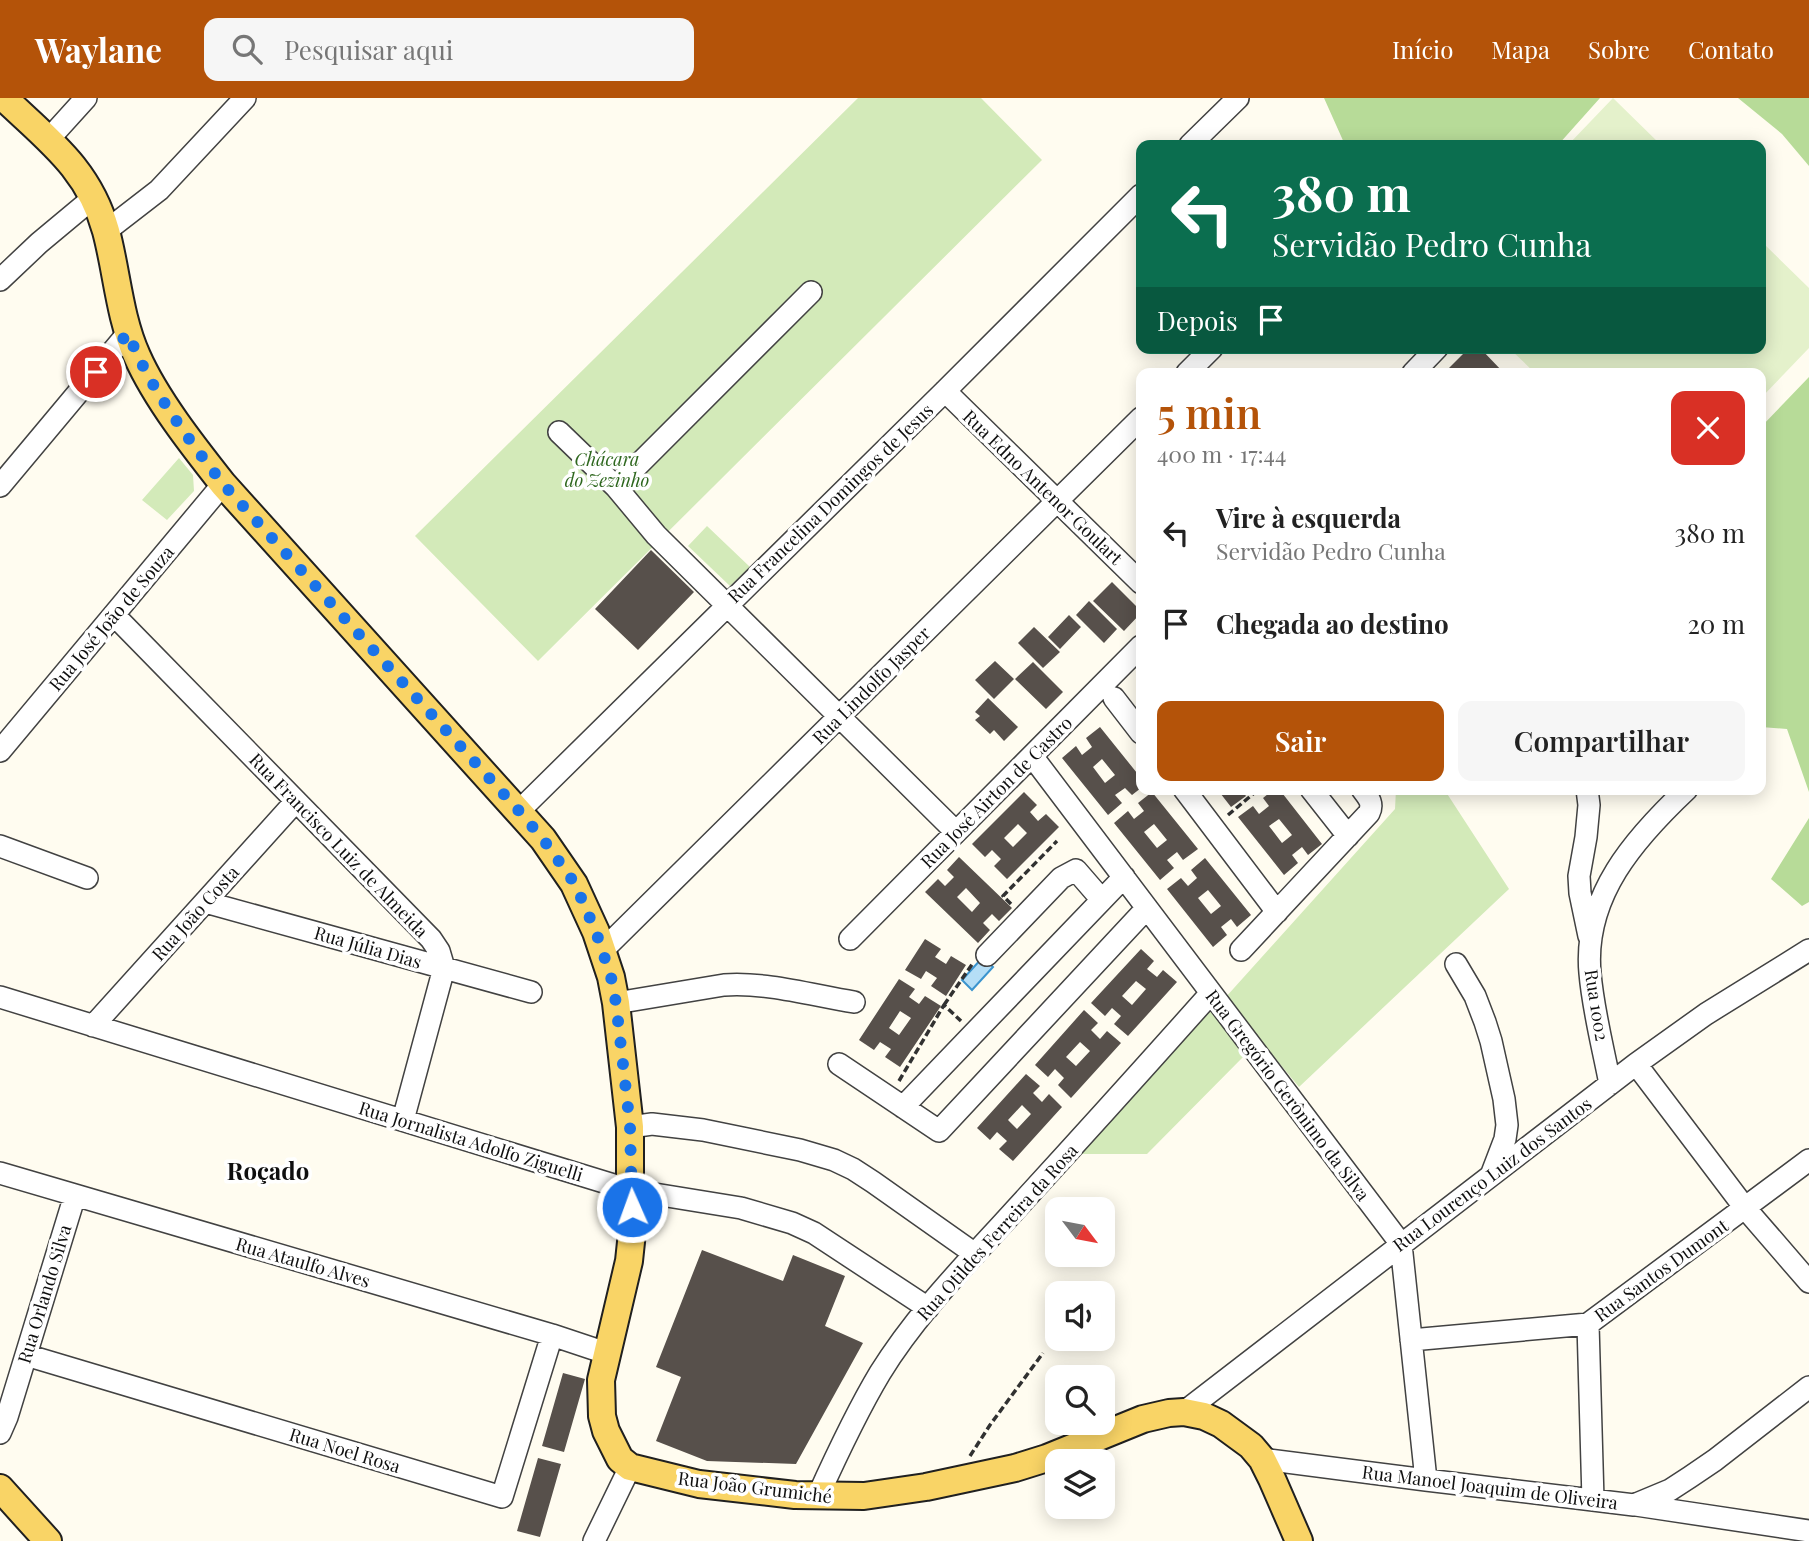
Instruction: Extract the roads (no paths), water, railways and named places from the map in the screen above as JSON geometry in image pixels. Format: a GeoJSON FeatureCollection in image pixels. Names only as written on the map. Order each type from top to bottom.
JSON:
{"type":"FeatureCollection","features":[{"type":"Feature","properties":{"kind":"main road"},"geometry":{"type":"LineString","coordinates":[[4,98],[48,139],[82,176],[106,231],[128,333],[137,356],[153,386],[193,446],[223,484],[519,811],[575,884],[596,932],[611,977],[630,1126],[633,1223],[629,1261],[601,1380],[602,1416],[606,1431],[620,1459],[630,1467]]}},
{"type":"Feature","properties":{"kind":"main road","name":"Rua João Grumiché"},"geometry":{"type":"LineString","coordinates":[[630,1467],[699,1484],[818,1496],[876,1494],[955,1481],[1032,1463],[1156,1415],[1185,1412],[1204,1416],[1221,1424],[1251,1446],[1262,1459],[1299,1541]]}},
{"type":"Feature","properties":{"kind":"main road"},"geometry":{"type":"LineString","coordinates":[[0,1488],[48,1541]]}},
{"type":"Feature","properties":{"kind":"street"},"geometry":{"type":"LineString","coordinates":[[48,139],[86,98]]}},
{"type":"Feature","properties":{"kind":"street"},"geometry":{"type":"LineString","coordinates":[[106,231],[159,190],[245,98]]}},
{"type":"Feature","properties":{"kind":"street"},"geometry":{"type":"LineString","coordinates":[[1195,140],[1238,98]]}},
{"type":"Feature","properties":{"kind":"street"},"geometry":{"type":"LineString","coordinates":[[0,280],[38,243],[93,198]]}},
{"type":"Feature","properties":{"kind":"street","name":"Rua Francelina Domingos de Jesus"},"geometry":{"type":"LineString","coordinates":[[519,811],[1136,200]]}},
{"type":"Feature","properties":{"kind":"street"},"geometry":{"type":"LineString","coordinates":[[616,487],[811,292]]}},
{"type":"Feature","properties":{"kind":"street"},"geometry":{"type":"LineString","coordinates":[[0,486],[128,333]]}},
{"type":"Feature","properties":{"kind":"street"},"geometry":{"type":"LineString","coordinates":[[1192,368],[1206,354]]}},
{"type":"Feature","properties":{"kind":"street"},"geometry":{"type":"LineString","coordinates":[[1418,368],[1431,354]]}},
{"type":"Feature","properties":{"kind":"street","name":"Rua Edno Antenor Goulart"},"geometry":{"type":"LineString","coordinates":[[945,391],[1136,578]]}},
{"type":"Feature","properties":{"kind":"street","name":"Rua Lindolfo Jasper"},"geometry":{"type":"LineString","coordinates":[[602,951],[1136,423]]}},
{"type":"Feature","properties":{"kind":"street"},"geometry":{"type":"LineString","coordinates":[[559,432],[616,487],[656,535],[957,832]]}},
{"type":"Feature","properties":{"kind":"street","name":"Rua José João de Souza"},"geometry":{"type":"LineString","coordinates":[[0,751],[223,484]]}},
{"type":"Feature","properties":{"kind":"street","name":"Rua Francisco Luiz de Almeida"},"geometry":{"type":"LineString","coordinates":[[114,615],[431,939],[439,951],[444,968]]}},
{"type":"Feature","properties":{"kind":"street","name":"Rua José Airton de Castro"},"geometry":{"type":"LineString","coordinates":[[850,939],[1136,651]]}},
{"type":"Feature","properties":{"kind":"street"},"geometry":{"type":"LineString","coordinates":[[1114,698],[1136,727]]}},
{"type":"Feature","properties":{"kind":"street","name":"Rua Gregório Gerônimo da Silva"},"geometry":{"type":"LineString","coordinates":[[1032,756],[1401,1244]]}},
{"type":"Feature","properties":{"kind":"street"},"geometry":{"type":"LineString","coordinates":[[1188,795],[1277,912]]}},
{"type":"Feature","properties":{"kind":"street"},"geometry":{"type":"LineString","coordinates":[[1316,795],[1348,836]]}},
{"type":"Feature","properties":{"kind":"street"},"geometry":{"type":"LineString","coordinates":[[1588,795],[1586,837],[1579,876],[1591,942]]}},
{"type":"Feature","properties":{"kind":"street","name":"Rua 1002"},"geometry":{"type":"LineString","coordinates":[[1610,1084],[1591,978],[1591,942],[1599,905],[1622,860],[1681,795]]}},
{"type":"Feature","properties":{"kind":"street"},"geometry":{"type":"LineString","coordinates":[[1241,950],[1369,813],[1367,798]]}},
{"type":"Feature","properties":{"kind":"street","name":"Rua João Costa"},"geometry":{"type":"LineString","coordinates":[[93,1026],[296,801]]}},
{"type":"Feature","properties":{"kind":"street"},"geometry":{"type":"LineString","coordinates":[[0,846],[87,878]]}},
{"type":"Feature","properties":{"kind":"street"},"geometry":{"type":"LineString","coordinates":[[987,955],[1061,878],[1076,870],[1102,900]]}},
{"type":"Feature","properties":{"kind":"street"},"geometry":{"type":"LineString","coordinates":[[903,1107],[1124,877]]}},
{"type":"Feature","properties":{"kind":"street","name":"Rua Júlia Dias"},"geometry":{"type":"LineString","coordinates":[[205,902],[531,992]]}},
{"type":"Feature","properties":{"kind":"street"},"geometry":{"type":"LineString","coordinates":[[839,1064],[939,1131],[1147,908]]}},
{"type":"Feature","properties":{"kind":"street","name":"Rua Lourenço Luiz dos Santos"},"geometry":{"type":"LineString","coordinates":[[1185,1412],[1636,1064],[1706,1014],[1809,950]]}},
{"type":"Feature","properties":{"kind":"street"},"geometry":{"type":"LineString","coordinates":[[1456,964],[1475,996],[1485,1022],[1504,1099],[1507,1125],[1505,1139],[1492,1175]]}},
{"type":"Feature","properties":{"kind":"street"},"geometry":{"type":"LineString","coordinates":[[402,1120],[444,968]]}},
{"type":"Feature","properties":{"kind":"street"},"geometry":{"type":"LineString","coordinates":[[616,1003],[738,984],[854,1002]]}},
{"type":"Feature","properties":{"kind":"street","name":"Rua Otildes Ferreira da Rosa"},"geometry":{"type":"LineString","coordinates":[[818,1496],[850,1427],[880,1373],[928,1308],[1212,993]]}},
{"type":"Feature","properties":{"kind":"street","name":"Rua Jornalista Adolfo Ziguelli"},"geometry":{"type":"LineString","coordinates":[[0,997],[631,1191],[741,1208],[792,1223],[814,1233],[928,1308]]}},
{"type":"Feature","properties":{"kind":"street"},"geometry":{"type":"LineString","coordinates":[[1636,1064],[1745,1208],[1809,1282]]}},
{"type":"Feature","properties":{"kind":"street"},"geometry":{"type":"LineString","coordinates":[[630,1126],[652,1124],[703,1130],[800,1150],[834,1160],[873,1182],[975,1254]]}},
{"type":"Feature","properties":{"kind":"street","name":"Rua Santos Dumont"},"geometry":{"type":"LineString","coordinates":[[1411,1340],[1588,1324],[1809,1160]]}},
{"type":"Feature","properties":{"kind":"street","name":"Rua Ataulfo Alves"},"geometry":{"type":"LineString","coordinates":[[0,1173],[606,1353]]}},
{"type":"Feature","properties":{"kind":"street","name":"Rua Orlando Silva"},"geometry":{"type":"LineString","coordinates":[[2,1422],[26,1355],[75,1195]]}},
{"type":"Feature","properties":{"kind":"street"},"geometry":{"type":"LineString","coordinates":[[1401,1244],[1426,1480]]}},
{"type":"Feature","properties":{"kind":"street"},"geometry":{"type":"LineString","coordinates":[[1588,1324],[1593,1500]]}},
{"type":"Feature","properties":{"kind":"street","name":"Rua Noel Rosa"},"geometry":{"type":"LineString","coordinates":[[26,1355],[502,1497],[552,1335]]}},
{"type":"Feature","properties":{"kind":"street","name":"Rua Manoel Joaquim de Oliveira"},"geometry":{"type":"LineString","coordinates":[[1262,1459],[1634,1505],[1670,1490],[1690,1477],[1809,1387]]}},
{"type":"Feature","properties":{"kind":"street"},"geometry":{"type":"LineString","coordinates":[[594,1541],[630,1467]]}},
{"type":"Feature","properties":{"kind":"street"},"geometry":{"type":"LineString","coordinates":[[1634,1505],[1809,1531]]}},
{"type":"Feature","properties":{"kind":"water"},"geometry":{"type":"Polygon","coordinates":[[[983,957],[993,967],[972,990],[962,980],[983,957]]]}},
{"type":"Feature","properties":{"kind":"district","name":"Roçado"},"geometry":{"type":"Point","coordinates":[268,1170]}},
{"type":"Feature","properties":{"kind":"park label","name":"Chácara do Zezinho"},"geometry":{"type":"Point","coordinates":[607,469]}}]}
